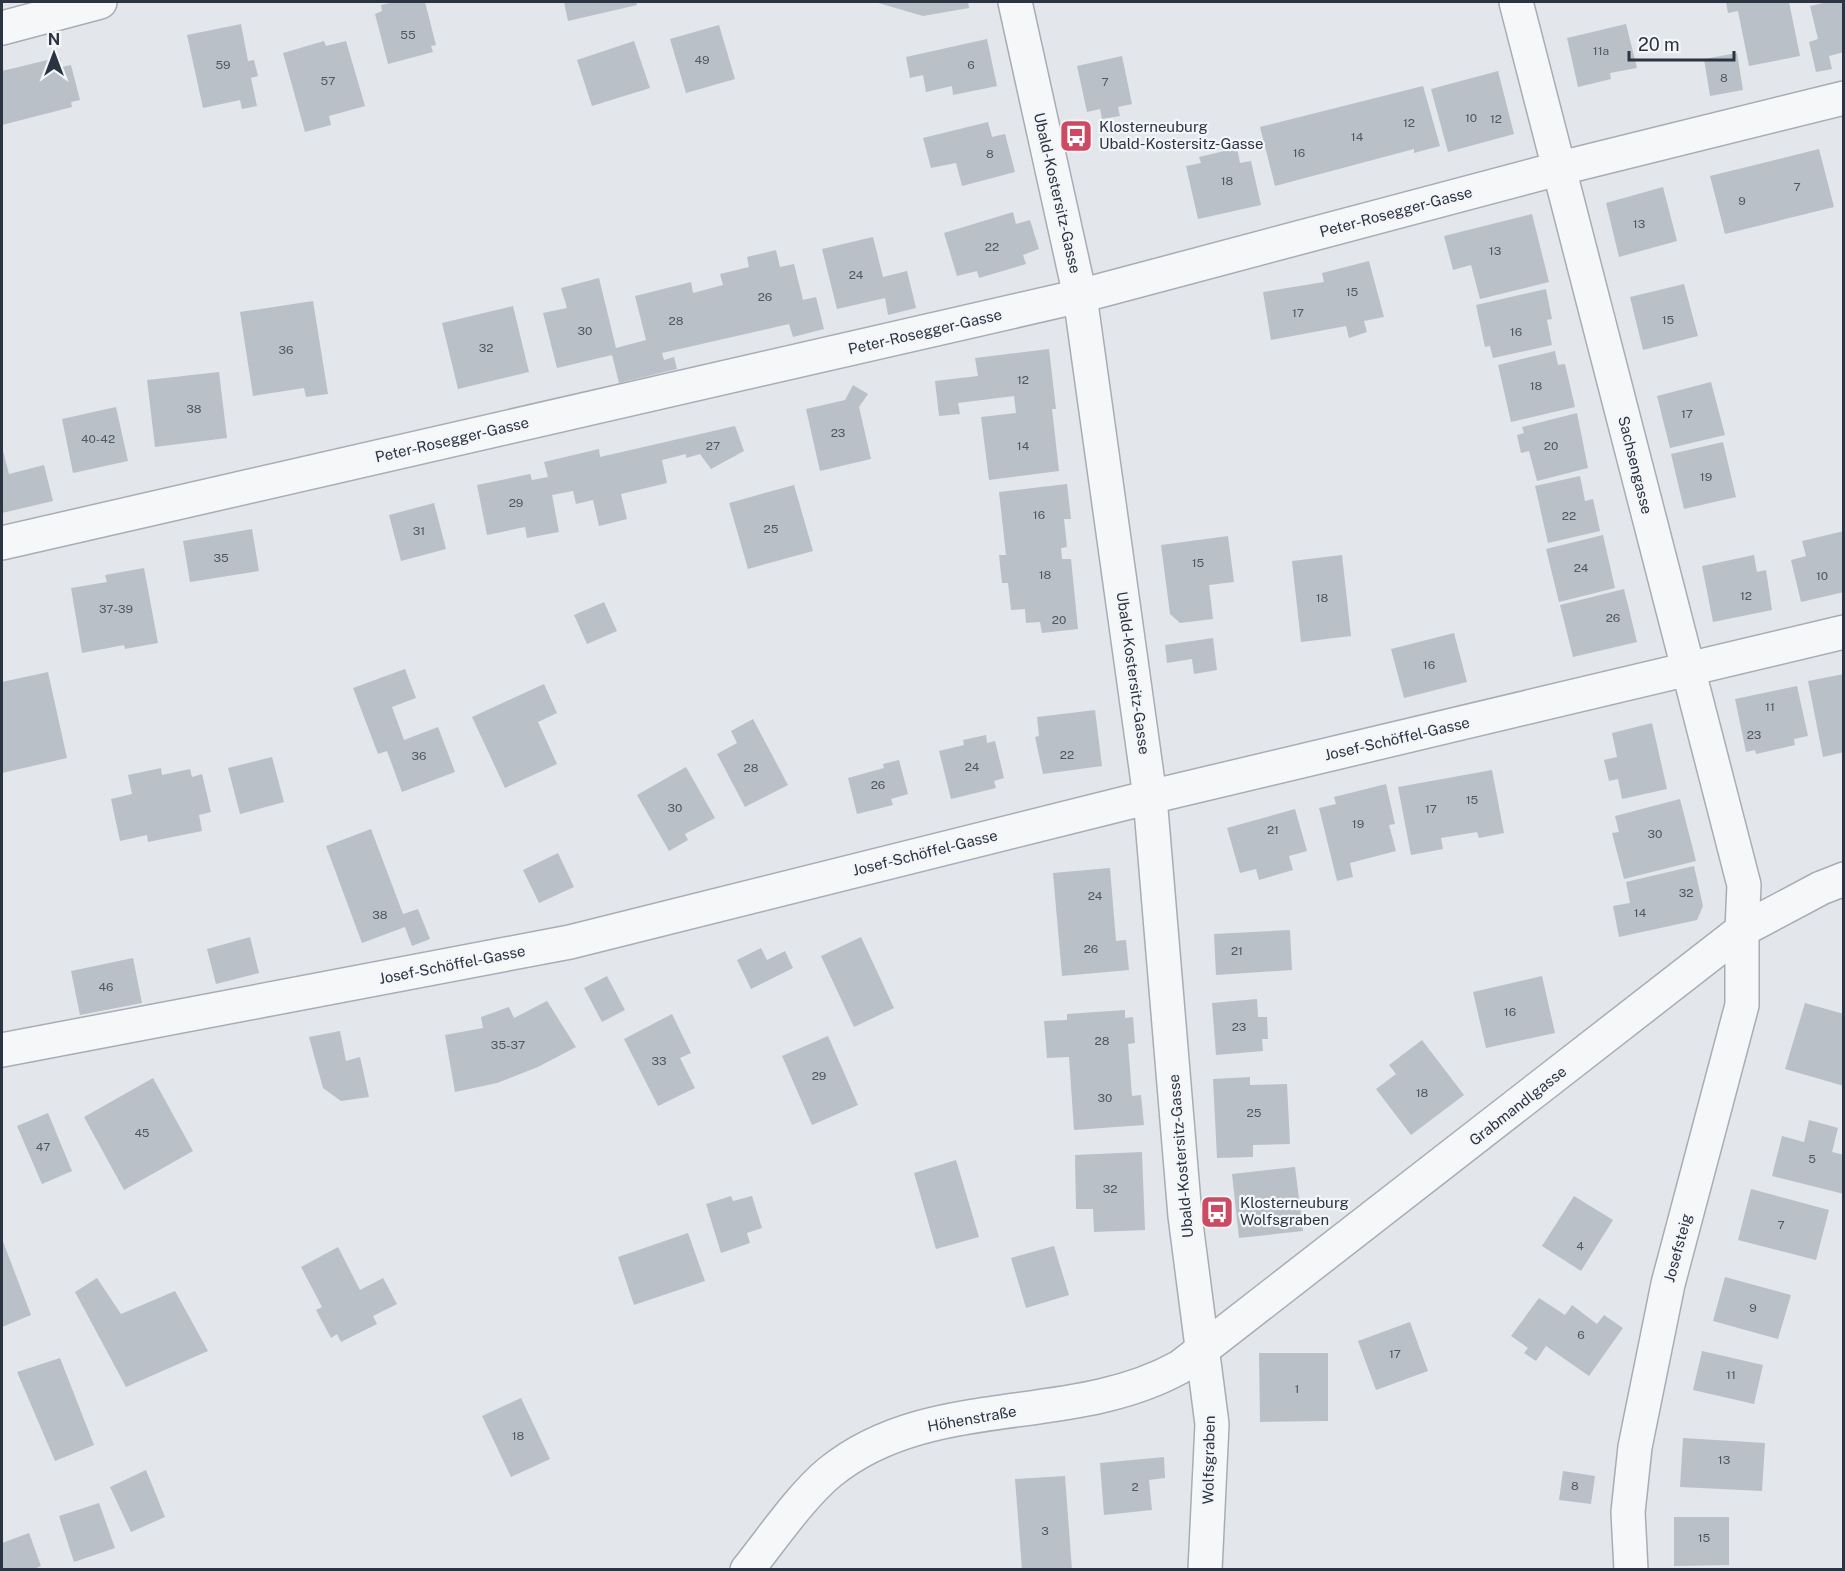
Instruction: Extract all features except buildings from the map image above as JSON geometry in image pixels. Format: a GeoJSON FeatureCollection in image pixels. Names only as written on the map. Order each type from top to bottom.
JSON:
{"type":"FeatureCollection","features":[{"type":"Feature","properties":{"kind":"street"},"geometry":{"type":"LineString","coordinates":[[2,28],[100,2]]}},
{"type":"Feature","properties":{"kind":"street","name":"Ubald-Kostersitz-Gasse"},"geometry":{"type":"LineString","coordinates":[[1016,2],[1080,296],[1150,796],[1185,1216],[1203,1351]]}},
{"type":"Feature","properties":{"kind":"street","name":"Sachsengasse"},"geometry":{"type":"LineString","coordinates":[[1516,2],[1561,168],[1687,671],[1744,885],[1742,930]]}},
{"type":"Feature","properties":{"kind":"street","name":"Peter-Rosegger-Gasse"},"geometry":{"type":"LineString","coordinates":[[2,543],[1080,296],[1561,168],[1844,98]]}},
{"type":"Feature","properties":{"kind":"street","name":"Josef-Schöffel-Gasse"},"geometry":{"type":"LineString","coordinates":[[2,1050],[570,942],[1150,796],[1687,671],[1844,632]]}},
{"type":"Feature","properties":{"kind":"street","name":"Grabmandlgasse"},"geometry":{"type":"LineString","coordinates":[[1203,1351],[1742,930],[1821,888],[1844,879]]}},
{"type":"Feature","properties":{"kind":"street","name":"Josefsteig"},"geometry":{"type":"LineString","coordinates":[[1631,1569],[1628,1512],[1635,1447],[1668,1284],[1742,1005],[1742,930]]}},
{"type":"Feature","properties":{"kind":"street","name":"Höhenstraße"},"geometry":{"type":"LineString","coordinates":[[747,1569],[830,1473],[862,1452],[935,1422],[1088,1401],[1120,1393],[1152,1383],[1203,1351]]}},
{"type":"Feature","properties":{"kind":"street","name":"Wolfsgraben"},"geometry":{"type":"LineString","coordinates":[[1203,1351],[1212,1424],[1205,1569]]}},
{"type":"Feature","properties":{"kind":"place","name":"Klosterneuburg Ubald-Kostersitz-Gasse"},"geometry":{"type":"Point","coordinates":[1076,136]}},
{"type":"Feature","properties":{"kind":"place","name":"Klosterneuburg Wolfsgraben"},"geometry":{"type":"Point","coordinates":[1217,1212]}}]}
